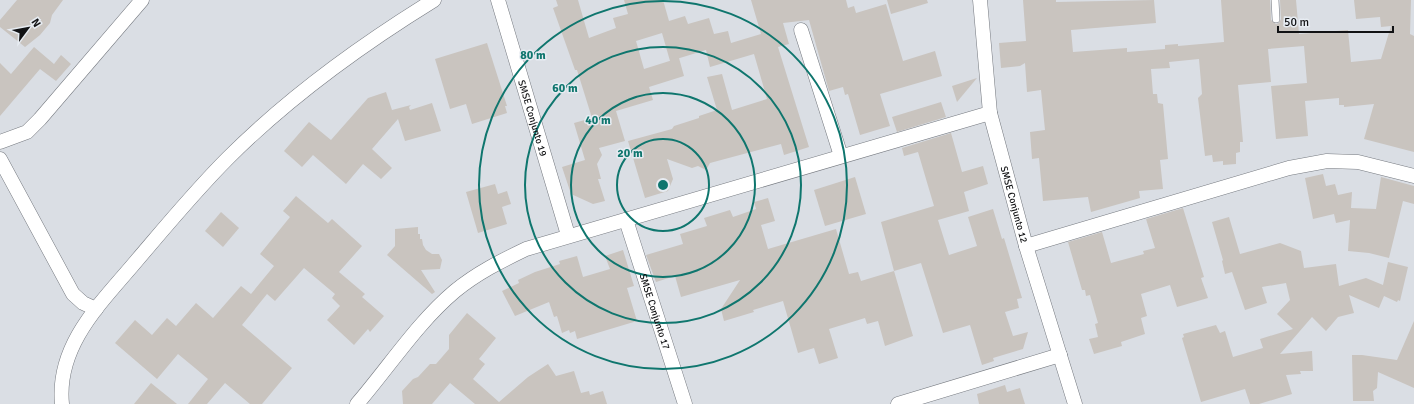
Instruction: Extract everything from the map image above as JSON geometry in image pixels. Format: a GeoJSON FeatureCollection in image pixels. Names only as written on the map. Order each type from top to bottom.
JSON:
{"type":"FeatureCollection","features":[{"type":"Feature","properties":{"kind":"street"},"geometry":{"type":"LineString","coordinates":[[0,142],[27,132],[40,119],[142,0]]}},
{"type":"Feature","properties":{"kind":"street"},"geometry":{"type":"LineString","coordinates":[[62,404],[62,380],[68,357],[77,334],[96,309],[189,199],[228,158],[268,120],[342,62],[434,0]]}},
{"type":"Feature","properties":{"kind":"street","name":"SMSE Conjunto 19"},"geometry":{"type":"LineString","coordinates":[[498,0],[568,235]]}},
{"type":"Feature","properties":{"kind":"street","name":"SMSE Conjunto 12"},"geometry":{"type":"LineString","coordinates":[[980,0],[990,113],[1026,246],[1075,404]]}},
{"type":"Feature","properties":{"kind":"street"},"geometry":{"type":"LineString","coordinates":[[801,30],[841,156]]}},
{"type":"Feature","properties":{"kind":"street"},"geometry":{"type":"LineString","coordinates":[[357,404],[411,338],[455,291],[488,267],[526,249],[568,235],[626,220],[990,113]]}},
{"type":"Feature","properties":{"kind":"street"},"geometry":{"type":"LineString","coordinates":[[0,159],[74,294],[83,303],[96,309]]}},
{"type":"Feature","properties":{"kind":"street"},"geometry":{"type":"LineString","coordinates":[[1026,246],[1289,168],[1327,161],[1358,162],[1414,176]]}},
{"type":"Feature","properties":{"kind":"street","name":"SMSE Conjunto 17"},"geometry":{"type":"LineString","coordinates":[[626,220],[685,404]]}},
{"type":"Feature","properties":{"kind":"street"},"geometry":{"type":"LineString","coordinates":[[898,404],[1060,355]]}},
{"type":"Feature","properties":{"kind":"lane"},"geometry":{"type":"LineString","coordinates":[[1275,0],[1276,19]]}},
{"type":"Feature","properties":{"kind":"building"},"geometry":{"type":"Polygon","coordinates":[[[17,0],[63,0],[52,15],[50,23],[40,35],[25,47],[0,27],[0,20],[17,0]]]}},
{"type":"Feature","properties":{"kind":"building"},"geometry":{"type":"Polygon","coordinates":[[[556,0],[578,0],[589,38],[616,28],[613,18],[628,14],[624,0],[663,0],[669,21],[685,16],[688,24],[709,18],[714,34],[728,31],[731,43],[761,34],[751,0],[846,0],[848,8],[854,6],[856,13],[886,4],[903,61],[935,51],[942,76],[880,94],[890,126],[860,135],[848,94],[845,95],[843,87],[829,91],[809,20],[783,23],[789,44],[778,47],[809,147],[784,155],[781,144],[710,163],[706,170],[698,166],[692,168],[667,159],[673,179],[668,191],[645,198],[628,141],[672,129],[674,126],[699,118],[699,116],[717,110],[707,77],[722,74],[732,110],[767,99],[754,54],[710,67],[706,50],[679,58],[684,76],[649,87],[653,100],[616,111],[625,141],[599,148],[602,155],[597,164],[601,179],[598,179],[605,201],[593,204],[571,194],[562,167],[585,160],[574,123],[592,118],[577,70],[575,70],[553,8],[558,6],[556,0]],[[662,33],[636,41],[644,69],[670,61],[662,33]]]}},
{"type":"Feature","properties":{"kind":"building"},"geometry":{"type":"Polygon","coordinates":[[[887,0],[927,0],[928,3],[891,14],[887,0]]]}},
{"type":"Feature","properties":{"kind":"building"},"geometry":{"type":"Polygon","coordinates":[[[1023,0],[1056,0],[1056,2],[1154,0],[1156,23],[1071,30],[1073,52],[1127,48],[1127,52],[1165,49],[1165,45],[1178,44],[1178,46],[1224,42],[1221,0],[1270,0],[1271,20],[1276,24],[1279,23],[1281,19],[1280,0],[1296,0],[1299,34],[1348,30],[1351,62],[1381,59],[1391,26],[1381,27],[1380,17],[1356,19],[1354,0],[1411,0],[1410,34],[1414,36],[1414,152],[1364,139],[1374,104],[1344,107],[1344,105],[1339,105],[1339,98],[1305,101],[1308,136],[1276,139],[1271,86],[1307,83],[1304,46],[1268,49],[1271,82],[1238,85],[1243,142],[1240,142],[1240,152],[1236,153],[1236,164],[1223,165],[1223,161],[1213,162],[1212,155],[1205,156],[1198,98],[1202,94],[1199,59],[1169,62],[1170,68],[1151,69],[1153,94],[1157,94],[1158,103],[1163,104],[1168,159],[1160,160],[1163,189],[1139,191],[1140,198],[1091,212],[1088,197],[1043,201],[1039,158],[1032,159],[1030,132],[1045,130],[1041,90],[1027,92],[1025,63],[1020,66],[1001,68],[999,43],[1026,41],[1023,0]]]}},
{"type":"Feature","properties":{"kind":"building"},"geometry":{"type":"Polygon","coordinates":[[[487,43],[507,106],[505,106],[507,113],[472,124],[466,104],[450,109],[435,59],[487,43]]]}},
{"type":"Feature","properties":{"kind":"building"},"geometry":{"type":"Polygon","coordinates":[[[34,47],[54,64],[61,55],[71,64],[56,81],[40,69],[0,116],[0,63],[11,74],[34,47]]]}},
{"type":"Feature","properties":{"kind":"building"},"geometry":{"type":"Polygon","coordinates":[[[977,78],[957,102],[952,86],[977,78]]]}},
{"type":"Feature","properties":{"kind":"building"},"geometry":{"type":"Polygon","coordinates":[[[386,92],[392,110],[411,105],[409,107],[410,110],[432,103],[441,131],[405,141],[398,119],[372,149],[392,168],[381,179],[363,164],[346,184],[313,155],[302,167],[284,151],[309,122],[331,140],[368,98],[386,92]]]}},
{"type":"Feature","properties":{"kind":"building"},"geometry":{"type":"Polygon","coordinates":[[[941,102],[946,117],[897,132],[892,117],[941,102]]]}},
{"type":"Feature","properties":{"kind":"building"},"geometry":{"type":"Polygon","coordinates":[[[951,133],[962,172],[983,166],[988,184],[964,192],[969,211],[938,220],[949,255],[977,246],[968,217],[993,209],[1002,239],[1004,238],[1022,298],[1017,299],[1019,308],[1005,312],[1013,336],[1028,332],[1023,349],[993,358],[994,361],[982,365],[970,325],[943,333],[921,263],[894,271],[881,222],[934,206],[918,152],[904,156],[902,148],[951,133]]]}},
{"type":"Feature","properties":{"kind":"building"},"geometry":{"type":"Polygon","coordinates":[[[1323,174],[1326,186],[1335,184],[1338,195],[1352,192],[1351,208],[1376,209],[1381,177],[1414,186],[1414,204],[1403,201],[1389,258],[1369,253],[1348,251],[1350,220],[1336,223],[1334,214],[1313,219],[1305,178],[1323,174]]]}},
{"type":"Feature","properties":{"kind":"building"},"geometry":{"type":"Polygon","coordinates":[[[855,177],[866,214],[825,226],[814,190],[855,177]]]}},
{"type":"Feature","properties":{"kind":"building"},"geometry":{"type":"Polygon","coordinates":[[[495,184],[498,194],[507,191],[511,204],[502,207],[507,224],[478,233],[466,192],[495,184]]]}},
{"type":"Feature","properties":{"kind":"building"},"geometry":{"type":"Polygon","coordinates":[[[296,196],[328,223],[332,219],[362,246],[339,272],[365,294],[362,297],[384,316],[370,332],[368,329],[354,345],[327,320],[340,306],[332,298],[335,294],[304,268],[275,301],[267,294],[242,325],[292,368],[262,404],[250,404],[225,383],[207,404],[188,404],[208,379],[195,368],[178,354],[157,379],[115,343],[135,320],[152,335],[167,318],[176,326],[196,303],[213,318],[241,286],[251,294],[274,266],[260,254],[290,217],[283,211],[296,196]]]}},
{"type":"Feature","properties":{"kind":"building"},"geometry":{"type":"Polygon","coordinates":[[[768,198],[775,221],[761,225],[768,249],[836,229],[849,274],[858,272],[861,281],[894,271],[913,336],[885,346],[878,321],[867,324],[865,318],[829,329],[838,358],[819,364],[814,348],[798,353],[783,301],[724,321],[721,309],[740,280],[681,297],[675,276],[656,282],[646,255],[683,244],[680,234],[707,226],[704,218],[730,210],[733,217],[756,209],[754,202],[768,198]]]}},
{"type":"Feature","properties":{"kind":"building"},"geometry":{"type":"Polygon","coordinates":[[[1183,208],[1204,277],[1201,278],[1208,298],[1177,307],[1170,285],[1141,294],[1147,316],[1141,318],[1145,334],[1121,342],[1122,346],[1094,354],[1089,339],[1098,337],[1095,324],[1098,323],[1090,295],[1086,296],[1085,290],[1082,290],[1068,242],[1102,232],[1111,263],[1144,254],[1143,251],[1155,248],[1146,219],[1183,208]]]}},
{"type":"Feature","properties":{"kind":"building"},"geometry":{"type":"Polygon","coordinates":[[[221,212],[239,228],[223,247],[205,231],[221,212]]]}},
{"type":"Feature","properties":{"kind":"building"},"geometry":{"type":"Polygon","coordinates":[[[1229,217],[1240,254],[1280,243],[1301,251],[1304,268],[1336,264],[1339,286],[1366,278],[1383,285],[1388,262],[1408,267],[1400,301],[1398,300],[1397,302],[1384,296],[1379,308],[1349,295],[1354,313],[1338,317],[1326,331],[1312,317],[1280,354],[1312,351],[1313,371],[1300,371],[1301,374],[1286,375],[1292,394],[1259,404],[1250,404],[1245,389],[1201,402],[1182,338],[1184,337],[1183,334],[1216,325],[1220,333],[1225,331],[1233,357],[1263,348],[1260,339],[1293,329],[1277,314],[1290,300],[1286,283],[1262,287],[1267,303],[1245,310],[1232,272],[1225,274],[1223,260],[1212,222],[1229,217]]]}},
{"type":"Feature","properties":{"kind":"building"},"geometry":{"type":"Polygon","coordinates":[[[418,227],[418,234],[420,234],[420,239],[422,239],[426,250],[432,254],[439,254],[442,260],[440,269],[421,270],[435,292],[432,294],[387,255],[395,246],[395,229],[418,227]]]}},
{"type":"Feature","properties":{"kind":"building"},"geometry":{"type":"Polygon","coordinates":[[[623,250],[634,286],[627,288],[637,321],[577,339],[575,331],[570,333],[569,330],[562,333],[557,316],[554,317],[549,302],[515,316],[502,291],[519,283],[518,280],[535,272],[560,264],[559,261],[577,256],[583,277],[610,269],[605,256],[623,250]]]}},
{"type":"Feature","properties":{"kind":"building"},"geometry":{"type":"Polygon","coordinates":[[[467,313],[496,338],[479,359],[485,364],[473,379],[499,402],[528,377],[548,364],[556,376],[574,371],[581,393],[589,391],[590,395],[603,391],[607,404],[475,404],[450,383],[432,404],[403,404],[402,391],[430,364],[436,364],[449,349],[449,335],[467,313]]]}},
{"type":"Feature","properties":{"kind":"building"},"geometry":{"type":"Polygon","coordinates":[[[1414,321],[1414,388],[1378,372],[1377,388],[1373,391],[1374,401],[1353,401],[1352,355],[1397,360],[1414,321]]]}},
{"type":"Feature","properties":{"kind":"building"},"geometry":{"type":"Polygon","coordinates":[[[151,383],[177,404],[134,404],[151,383]]]}},
{"type":"Feature","properties":{"kind":"building"},"geometry":{"type":"Polygon","coordinates":[[[1005,385],[1007,392],[1020,388],[1025,404],[979,404],[977,394],[1005,385]]]}}]}
